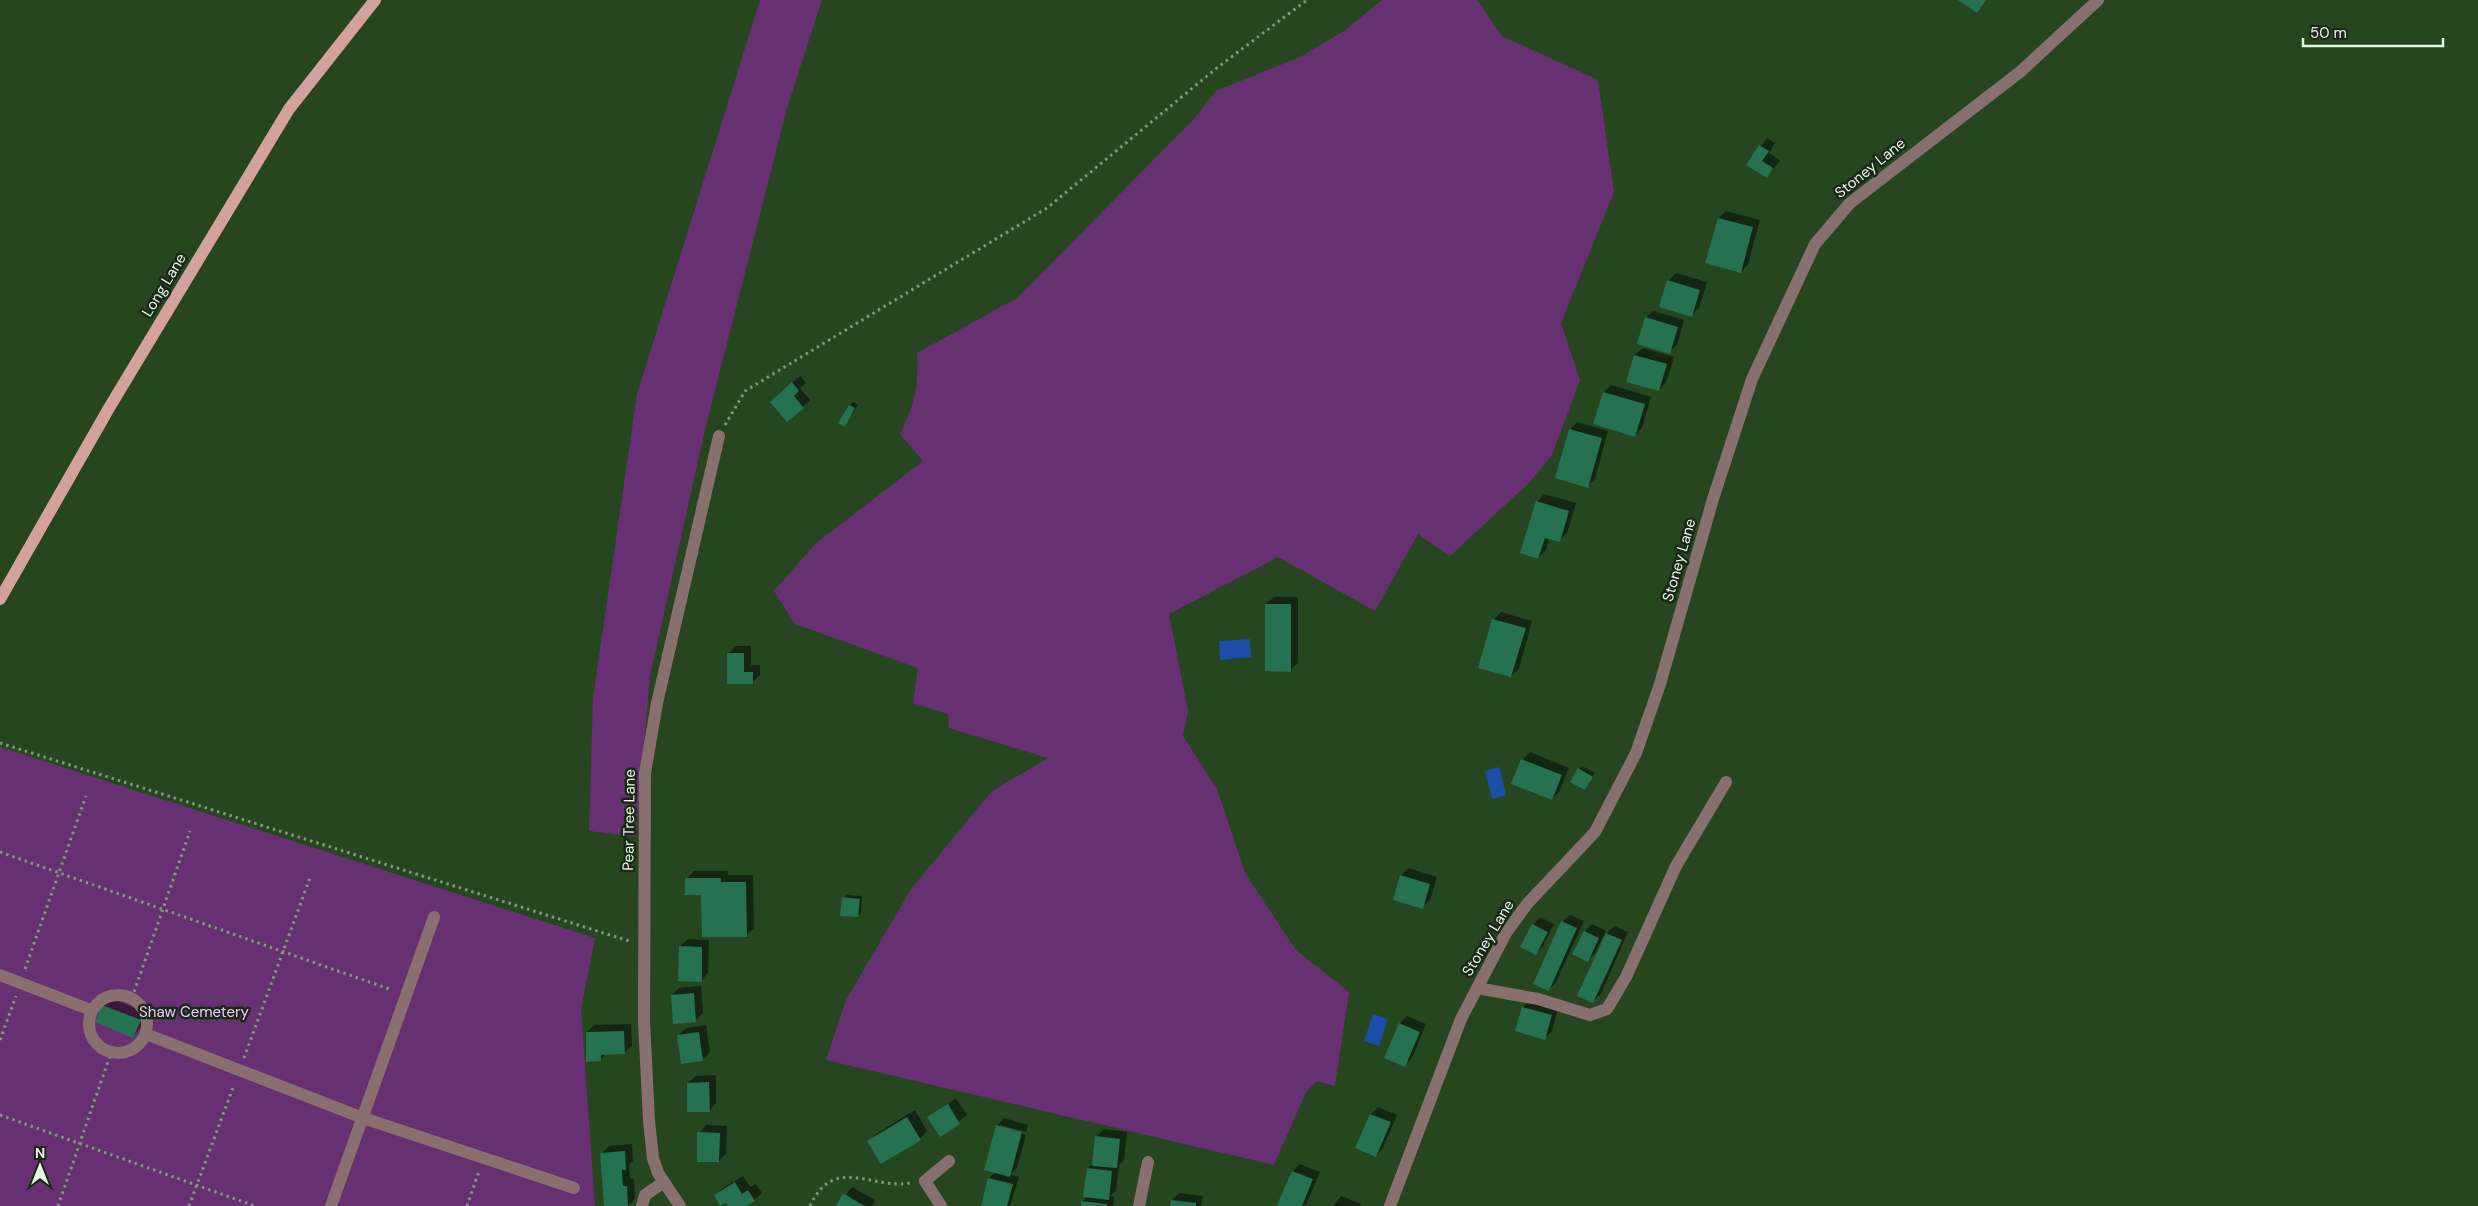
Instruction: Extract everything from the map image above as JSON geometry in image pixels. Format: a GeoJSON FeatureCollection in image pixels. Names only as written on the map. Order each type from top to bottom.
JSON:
{"type":"FeatureCollection","features":[{"type":"Feature","properties":{"kind":"main road","name":"Long Lane"},"geometry":{"type":"LineString","coordinates":[[0,599],[109,408],[289,109],[374,0]]}},
{"type":"Feature","properties":{"kind":"street","name":"Stoney Lane"},"geometry":{"type":"LineString","coordinates":[[1390,1206],[1461,1019],[1506,933],[1527,904],[1595,832],[1636,753],[1660,684],[1713,499],[1752,379],[1815,244],[1850,202],[2020,72],[2098,0]]}},
{"type":"Feature","properties":{"kind":"street","name":"Pear Tree Lane"},"geometry":{"type":"LineString","coordinates":[[680,1206],[664,1182],[653,1158],[649,1121],[644,1021],[643,945],[645,773],[656,702],[719,436]]}},
{"type":"Feature","properties":{"kind":"street"},"geometry":{"type":"LineString","coordinates":[[1477,988],[1538,999],[1590,1015],[1607,1009],[1626,977],[1676,866],[1726,782]]}},
{"type":"Feature","properties":{"kind":"street"},"geometry":{"type":"LineString","coordinates":[[331,1206],[434,916]]}},
{"type":"Feature","properties":{"kind":"street"},"geometry":{"type":"LineString","coordinates":[[0,974],[91,1010]]}},
{"type":"Feature","properties":{"kind":"street"},"geometry":{"type":"LineString","coordinates":[[121,994],[132,998],[143,1007],[148,1020],[146,1034],[138,1046],[125,1053],[111,1053],[98,1047],[90,1036],[88,1023],[91,1010],[99,1001],[109,995],[121,994]]}},
{"type":"Feature","properties":{"kind":"street"},"geometry":{"type":"LineString","coordinates":[[146,1034],[363,1118],[574,1188]]}},
{"type":"Feature","properties":{"kind":"street"},"geometry":{"type":"LineString","coordinates":[[941,1206],[925,1181],[949,1160]]}},
{"type":"Feature","properties":{"kind":"street"},"geometry":{"type":"LineString","coordinates":[[1139,1206],[1148,1162]]}},
{"type":"Feature","properties":{"kind":"street"},"geometry":{"type":"LineString","coordinates":[[642,1206],[645,1195],[664,1182]]}},
{"type":"Feature","properties":{"kind":"path"},"geometry":{"type":"LineString","coordinates":[[719,436],[745,391],[1047,208],[1218,67],[1307,0]]}},
{"type":"Feature","properties":{"kind":"path"},"geometry":{"type":"LineString","coordinates":[[0,743],[643,945]]}},
{"type":"Feature","properties":{"kind":"path"},"geometry":{"type":"LineString","coordinates":[[0,1040],[86,796]]}},
{"type":"Feature","properties":{"kind":"path"},"geometry":{"type":"LineString","coordinates":[[132,998],[190,831]]}},
{"type":"Feature","properties":{"kind":"path"},"geometry":{"type":"LineString","coordinates":[[0,852],[406,995]]}},
{"type":"Feature","properties":{"kind":"path"},"geometry":{"type":"LineString","coordinates":[[189,1206],[311,875]]}},
{"type":"Feature","properties":{"kind":"path"},"geometry":{"type":"LineString","coordinates":[[58,1206],[111,1053]]}},
{"type":"Feature","properties":{"kind":"path"},"geometry":{"type":"LineString","coordinates":[[0,1115],[255,1206]]}},
{"type":"Feature","properties":{"kind":"path"},"geometry":{"type":"LineString","coordinates":[[467,1206],[484,1158]]}},
{"type":"Feature","properties":{"kind":"path"},"geometry":{"type":"LineString","coordinates":[[810,1206],[830,1181],[847,1176],[898,1185],[925,1181]]}},
{"type":"Feature","properties":{"kind":"green space"},"geometry":{"type":"Polygon","coordinates":[[[760,0],[822,0],[787,108],[705,430],[650,676],[636,837],[589,831],[593,698],[637,394],[760,0]]]}},
{"type":"Feature","properties":{"kind":"green space"},"geometry":{"type":"Polygon","coordinates":[[[1382,0],[1477,0],[1502,36],[1598,80],[1614,192],[1561,323],[1580,380],[1552,455],[1529,483],[1450,556],[1418,534],[1375,611],[1278,557],[1169,614],[1188,711],[1183,736],[1217,789],[1245,873],[1296,950],[1349,992],[1335,1086],[1317,1081],[1306,1092],[1274,1165],[826,1060],[846,1000],[911,889],[992,791],[1048,758],[949,728],[948,714],[913,703],[918,668],[795,624],[774,591],[815,544],[923,461],[900,434],[915,395],[917,353],[1017,298],[1194,119],[1216,91],[1300,57],[1344,31],[1382,0]]]}},
{"type":"Feature","properties":{"kind":"green space","name":"Shaw Cemetery"},"geometry":{"type":"Polygon","coordinates":[[[0,747],[595,938],[581,1009],[595,1206],[0,1206],[0,747]]]}},
{"type":"Feature","properties":{"kind":"water"},"geometry":{"type":"Polygon","coordinates":[[[1250,639],[1251,657],[1220,660],[1219,641],[1250,639]]]}},
{"type":"Feature","properties":{"kind":"water"},"geometry":{"type":"Polygon","coordinates":[[[1499,767],[1506,795],[1492,799],[1485,771],[1499,767]]]}},
{"type":"Feature","properties":{"kind":"water"},"geometry":{"type":"Polygon","coordinates":[[[1373,1014],[1388,1019],[1379,1046],[1364,1041],[1373,1014]]]}},
{"type":"Feature","properties":{"kind":"building"},"geometry":{"type":"Polygon","coordinates":[[[1958,0],[1986,0],[1977,13],[1958,0]]]}},
{"type":"Feature","properties":{"kind":"building"},"geometry":{"type":"Polygon","coordinates":[[[1759,145],[1769,151],[1762,161],[1773,168],[1767,178],[1746,165],[1759,145]]]}},
{"type":"Feature","properties":{"kind":"building"},"geometry":{"type":"Polygon","coordinates":[[[1718,218],[1753,227],[1741,273],[1705,263],[1718,218]]]}},
{"type":"Feature","properties":{"kind":"building"},"geometry":{"type":"Polygon","coordinates":[[[1667,280],[1700,290],[1692,317],[1659,307],[1667,280]]]}},
{"type":"Feature","properties":{"kind":"building"},"geometry":{"type":"Polygon","coordinates":[[[1645,317],[1678,327],[1670,354],[1637,344],[1645,317]]]}},
{"type":"Feature","properties":{"kind":"building"},"geometry":{"type":"Polygon","coordinates":[[[1634,355],[1667,364],[1659,391],[1626,382],[1634,355]]]}},
{"type":"Feature","properties":{"kind":"building"},"geometry":{"type":"Polygon","coordinates":[[[792,382],[799,391],[794,396],[804,408],[787,422],[770,402],[792,382]]]}},
{"type":"Feature","properties":{"kind":"building"},"geometry":{"type":"Polygon","coordinates":[[[1603,392],[1645,404],[1635,437],[1593,424],[1603,392]]]}},
{"type":"Feature","properties":{"kind":"building"},"geometry":{"type":"Polygon","coordinates":[[[849,405],[855,408],[845,427],[838,423],[849,405]]]}},
{"type":"Feature","properties":{"kind":"building"},"geometry":{"type":"Polygon","coordinates":[[[1569,429],[1602,438],[1588,488],[1555,478],[1569,429]]]}},
{"type":"Feature","properties":{"kind":"building"},"geometry":{"type":"Polygon","coordinates":[[[1536,501],[1569,511],[1560,542],[1545,538],[1538,559],[1520,553],[1536,501]]]}},
{"type":"Feature","properties":{"kind":"building"},"geometry":{"type":"Polygon","coordinates":[[[1265,604],[1291,604],[1291,672],[1265,671],[1265,604]]]}},
{"type":"Feature","properties":{"kind":"building"},"geometry":{"type":"Polygon","coordinates":[[[1492,619],[1526,628],[1511,677],[1478,668],[1492,619]]]}},
{"type":"Feature","properties":{"kind":"building"},"geometry":{"type":"Polygon","coordinates":[[[727,653],[744,653],[744,672],[753,672],[753,684],[727,684],[727,653]]]}},
{"type":"Feature","properties":{"kind":"building"},"geometry":{"type":"Polygon","coordinates":[[[1521,759],[1562,775],[1552,800],[1511,784],[1521,759]]]}},
{"type":"Feature","properties":{"kind":"building"},"geometry":{"type":"Polygon","coordinates":[[[1578,768],[1593,777],[1585,790],[1570,782],[1578,768]]]}},
{"type":"Feature","properties":{"kind":"building"},"geometry":{"type":"Polygon","coordinates":[[[1400,875],[1430,884],[1423,909],[1393,900],[1400,875]]]}},
{"type":"Feature","properties":{"kind":"building"},"geometry":{"type":"Polygon","coordinates":[[[685,878],[721,878],[721,882],[746,882],[747,937],[702,937],[701,895],[685,895],[685,878]]]}},
{"type":"Feature","properties":{"kind":"building"},"geometry":{"type":"Polygon","coordinates":[[[842,897],[860,899],[858,917],[840,916],[842,897]]]}},
{"type":"Feature","properties":{"kind":"building"},"geometry":{"type":"Polygon","coordinates":[[[1561,921],[1577,928],[1549,991],[1533,984],[1561,921]]]}},
{"type":"Feature","properties":{"kind":"building"},"geometry":{"type":"Polygon","coordinates":[[[1532,924],[1548,932],[1536,955],[1520,947],[1532,924]]]}},
{"type":"Feature","properties":{"kind":"building"},"geometry":{"type":"Polygon","coordinates":[[[1584,931],[1599,938],[1588,962],[1572,954],[1584,931]]]}},
{"type":"Feature","properties":{"kind":"building"},"geometry":{"type":"Polygon","coordinates":[[[1606,933],[1622,940],[1593,1003],[1577,996],[1606,933]]]}},
{"type":"Feature","properties":{"kind":"building"},"geometry":{"type":"Polygon","coordinates":[[[679,946],[702,947],[702,982],[678,981],[679,946]]]}},
{"type":"Feature","properties":{"kind":"building"},"geometry":{"type":"Polygon","coordinates":[[[694,993],[696,1022],[673,1024],[671,995],[694,993]]]}},
{"type":"Feature","properties":{"kind":"building"},"geometry":{"type":"Polygon","coordinates":[[[102,1005],[141,1020],[133,1038],[95,1022],[102,1005]]]}},
{"type":"Feature","properties":{"kind":"building"},"geometry":{"type":"Polygon","coordinates":[[[1522,1007],[1552,1015],[1545,1040],[1515,1031],[1522,1007]]]}},
{"type":"Feature","properties":{"kind":"building"},"geometry":{"type":"Polygon","coordinates":[[[1399,1023],[1420,1032],[1405,1067],[1384,1058],[1399,1023]]]}},
{"type":"Feature","properties":{"kind":"building"},"geometry":{"type":"Polygon","coordinates":[[[624,1031],[625,1054],[601,1055],[601,1061],[586,1062],[586,1032],[624,1031]]]}},
{"type":"Feature","properties":{"kind":"building"},"geometry":{"type":"Polygon","coordinates":[[[699,1032],[703,1061],[681,1064],[677,1035],[699,1032]]]}},
{"type":"Feature","properties":{"kind":"building"},"geometry":{"type":"Polygon","coordinates":[[[709,1082],[710,1112],[687,1112],[687,1083],[709,1082]]]}},
{"type":"Feature","properties":{"kind":"building"},"geometry":{"type":"Polygon","coordinates":[[[948,1104],[960,1124],[940,1137],[927,1117],[948,1104]]]}},
{"type":"Feature","properties":{"kind":"building"},"geometry":{"type":"Polygon","coordinates":[[[1370,1114],[1391,1122],[1376,1157],[1355,1148],[1370,1114]]]}},
{"type":"Feature","properties":{"kind":"building"},"geometry":{"type":"Polygon","coordinates":[[[907,1117],[921,1140],[881,1164],[867,1141],[907,1117]]]}},
{"type":"Feature","properties":{"kind":"building"},"geometry":{"type":"Polygon","coordinates":[[[996,1125],[1022,1132],[1010,1177],[984,1170],[996,1125]]]}},
{"type":"Feature","properties":{"kind":"building"},"geometry":{"type":"Polygon","coordinates":[[[697,1132],[720,1133],[719,1162],[697,1162],[697,1132]]]}},
{"type":"Feature","properties":{"kind":"building"},"geometry":{"type":"Polygon","coordinates":[[[1095,1136],[1120,1139],[1117,1168],[1092,1166],[1095,1136]]]}},
{"type":"Feature","properties":{"kind":"building"},"geometry":{"type":"Polygon","coordinates":[[[625,1151],[626,1170],[622,1170],[623,1186],[627,1186],[628,1206],[604,1206],[600,1153],[625,1151]]]}},
{"type":"Feature","properties":{"kind":"building"},"geometry":{"type":"Polygon","coordinates":[[[1087,1168],[1112,1171],[1109,1200],[1083,1197],[1087,1168]]]}},
{"type":"Feature","properties":{"kind":"building"},"geometry":{"type":"Polygon","coordinates":[[[1292,1171],[1313,1179],[1302,1206],[1279,1206],[1277,1205],[1292,1171]]]}},
{"type":"Feature","properties":{"kind":"building"},"geometry":{"type":"Polygon","coordinates":[[[988,1178],[1013,1184],[1007,1206],[981,1206],[988,1178]]]}},
{"type":"Feature","properties":{"kind":"building"},"geometry":{"type":"Polygon","coordinates":[[[735,1182],[742,1194],[748,1190],[755,1201],[747,1206],[728,1206],[726,1203],[720,1206],[714,1195],[735,1182]]]}},
{"type":"Feature","properties":{"kind":"building"},"geometry":{"type":"Polygon","coordinates":[[[843,1193],[856,1201],[865,1206],[836,1206],[843,1193]]]}},
{"type":"Feature","properties":{"kind":"building"},"geometry":{"type":"Polygon","coordinates":[[[1171,1200],[1196,1203],[1196,1206],[1170,1206],[1171,1200]]]}},
{"type":"Feature","properties":{"kind":"building"},"geometry":{"type":"Polygon","coordinates":[[[1081,1201],[1107,1204],[1107,1206],[1081,1206],[1081,1201]]]}}]}
